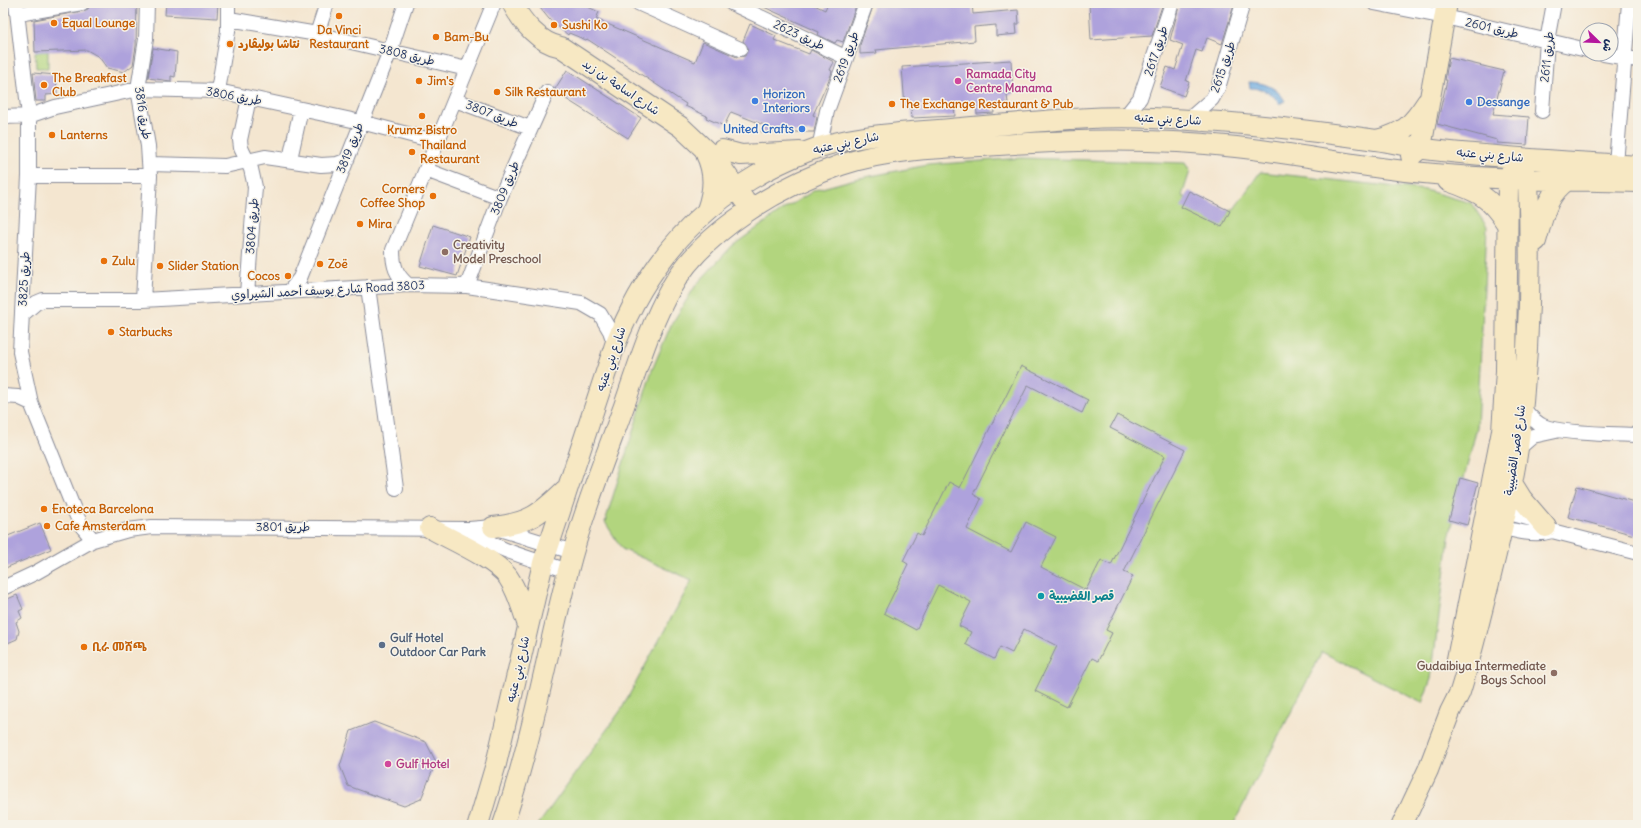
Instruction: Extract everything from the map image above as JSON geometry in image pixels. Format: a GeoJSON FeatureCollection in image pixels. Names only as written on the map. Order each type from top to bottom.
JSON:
{"type":"FeatureCollection","features":[{"type":"Feature","properties":{"kind":"main road","name":"شارع اسامة بن زيد"},"geometry":{"type":"LineString","coordinates":[[512,3],[529,28],[553,45],[561,47],[681,127],[742,185]]}},
{"type":"Feature","properties":{"kind":"main road","name":"شارع اسامة بن زيد"},"geometry":{"type":"LineString","coordinates":[[524,3],[532,16],[558,39],[561,47]]}},
{"type":"Feature","properties":{"kind":"main road"},"geometry":{"type":"LineString","coordinates":[[1323,159],[1335,154],[1348,152],[1409,157],[1421,148],[1446,10]]}},
{"type":"Feature","properties":{"kind":"main road"},"geometry":{"type":"LineString","coordinates":[[1376,140],[1393,136],[1407,128],[1429,98]]}},
{"type":"Feature","properties":{"kind":"main road","name":"شارع بني عتبه"},"geometry":{"type":"LineString","coordinates":[[478,825],[496,764],[543,562],[615,345],[637,294],[660,260],[707,210],[742,185],[812,150],[880,135],[1039,121],[1125,117],[1242,123],[1376,140],[1517,168],[1568,180],[1638,182]]}},
{"type":"Feature","properties":{"kind":"main road"},"geometry":{"type":"LineString","coordinates":[[1235,147],[1242,123]]}},
{"type":"Feature","properties":{"kind":"main road","name":"شارع اسامة بن زيد"},"geometry":{"type":"LineString","coordinates":[[681,127],[709,140],[722,150],[742,185],[745,200],[753,208]]}},
{"type":"Feature","properties":{"kind":"main road","name":"شارع بني عتبه"},"geometry":{"type":"LineString","coordinates":[[504,825],[529,740],[573,552],[651,329],[671,287],[699,252],[727,227],[753,208],[798,183],[843,164],[878,156],[943,148],[1100,140],[1176,142],[1235,147],[1424,173],[1616,164],[1638,166]]}},
{"type":"Feature","properties":{"kind":"main road"},"geometry":{"type":"LineString","coordinates":[[702,146],[712,168],[713,180],[711,200],[707,210]]}},
{"type":"Feature","properties":{"kind":"main road"},"geometry":{"type":"LineString","coordinates":[[722,150],[741,155],[812,150]]}},
{"type":"Feature","properties":{"kind":"main road","name":"شارع قصر القضيبية"},"geometry":{"type":"LineString","coordinates":[[1450,712],[1455,668],[1502,431],[1506,371],[1507,224],[1517,168]]}},
{"type":"Feature","properties":{"kind":"main road","name":"شارع قصر القضيبية"},"geometry":{"type":"LineString","coordinates":[[1402,825],[1428,770],[1467,671],[1504,520],[1518,449],[1522,408],[1530,260],[1517,168]]}},
{"type":"Feature","properties":{"kind":"main road"},"geometry":{"type":"LineString","coordinates":[[1424,173],[1478,192],[1497,208],[1507,224]]}},
{"type":"Feature","properties":{"kind":"main road"},"geometry":{"type":"LineString","coordinates":[[1530,260],[1548,200],[1560,185],[1568,180]]}},
{"type":"Feature","properties":{"kind":"main road"},"geometry":{"type":"LineString","coordinates":[[1512,483],[1522,499],[1549,529]]}},
{"type":"Feature","properties":{"kind":"main road"},"geometry":{"type":"LineString","coordinates":[[493,527],[513,525],[536,516],[567,489]]}},
{"type":"Feature","properties":{"kind":"main road"},"geometry":{"type":"LineString","coordinates":[[430,528],[493,563],[508,577],[517,594],[528,626]]}},
{"type":"Feature","properties":{"kind":"street"},"geometry":{"type":"LineString","coordinates":[[17,8],[82,3]]}},
{"type":"Feature","properties":{"kind":"street","name":"طريق 3816"},"geometry":{"type":"LineString","coordinates":[[144,300],[150,170],[146,131],[138,88],[146,39],[147,3]]}},
{"type":"Feature","properties":{"kind":"street"},"geometry":{"type":"LineString","coordinates":[[218,92],[227,41],[228,3]]}},
{"type":"Feature","properties":{"kind":"street"},"geometry":{"type":"LineString","coordinates":[[317,34],[327,3]]}},
{"type":"Feature","properties":{"kind":"street","name":"طريق 3819"},"geometry":{"type":"LineString","coordinates":[[290,291],[300,278],[345,161],[390,51],[406,3]]}},
{"type":"Feature","properties":{"kind":"street"},"geometry":{"type":"LineString","coordinates":[[408,285],[400,278],[395,270],[393,250],[494,3]]}},
{"type":"Feature","properties":{"kind":"street"},"geometry":{"type":"LineString","coordinates":[[638,3],[662,8],[740,49]]}},
{"type":"Feature","properties":{"kind":"street","name":"طريق 2623"},"geometry":{"type":"LineString","coordinates":[[731,3],[845,57]]}},
{"type":"Feature","properties":{"kind":"street","name":"طريق 2619"},"geometry":{"type":"LineString","coordinates":[[812,150],[866,3]]}},
{"type":"Feature","properties":{"kind":"street","name":"طريق 2617"},"geometry":{"type":"LineString","coordinates":[[1125,117],[1142,93],[1172,3]]}},
{"type":"Feature","properties":{"kind":"street","name":"طريق 2615"},"geometry":{"type":"LineString","coordinates":[[1187,121],[1212,99],[1218,88],[1243,3]]}},
{"type":"Feature","properties":{"kind":"street","name":"طريق 2601"},"geometry":{"type":"LineString","coordinates":[[1374,3],[1446,10],[1547,41],[1579,48]]}},
{"type":"Feature","properties":{"kind":"street","name":"طريق 2611"},"geometry":{"type":"LineString","coordinates":[[1542,111],[1547,41],[1554,3]]}},
{"type":"Feature","properties":{"kind":"street"},"geometry":{"type":"LineString","coordinates":[[1616,164],[1631,60],[1629,3]]}},
{"type":"Feature","properties":{"kind":"street","name":"طريق 3825"},"geometry":{"type":"LineString","coordinates":[[17,8],[29,116],[29,176],[20,352],[31,403],[75,512],[81,525],[93,540]]}},
{"type":"Feature","properties":{"kind":"street","name":"طريق 3808"},"geometry":{"type":"LineString","coordinates":[[228,19],[317,34],[467,69]]}},
{"type":"Feature","properties":{"kind":"street"},"geometry":{"type":"LineString","coordinates":[[1619,57],[1631,60]]}},
{"type":"Feature","properties":{"kind":"street","name":"طريق 3806"},"geometry":{"type":"LineString","coordinates":[[3,117],[29,116],[55,106],[138,88],[218,92],[361,122],[438,142]]}},
{"type":"Feature","properties":{"kind":"street","name":"طريق 3809"},"geometry":{"type":"LineString","coordinates":[[467,286],[500,198],[547,92]]}},
{"type":"Feature","properties":{"kind":"street"},"geometry":{"type":"LineString","coordinates":[[1142,93],[1155,118]]}},
{"type":"Feature","properties":{"kind":"street","name":"طريق 3804"},"geometry":{"type":"LineString","coordinates":[[247,294],[256,187],[254,178],[240,148],[240,140],[249,98]]}},
{"type":"Feature","properties":{"kind":"street","name":"طريق 3807"},"geometry":{"type":"LineString","coordinates":[[455,100],[530,128]]}},
{"type":"Feature","properties":{"kind":"street"},"geometry":{"type":"LineString","coordinates":[[290,159],[301,109]]}},
{"type":"Feature","properties":{"kind":"street"},"geometry":{"type":"LineString","coordinates":[[827,111],[828,125],[839,143]]}},
{"type":"Feature","properties":{"kind":"street"},"geometry":{"type":"LineString","coordinates":[[29,176],[225,166],[265,157],[290,159],[329,166],[345,161]]}},
{"type":"Feature","properties":{"kind":"street"},"geometry":{"type":"LineString","coordinates":[[426,170],[500,198]]}},
{"type":"Feature","properties":{"kind":"street","name":"شارع يوسف أحمد الشيراوي Road 3803"},"geometry":{"type":"LineString","coordinates":[[22,315],[36,303],[43,300],[144,300],[408,285],[467,286],[581,303],[600,314],[610,331],[615,345]]}},
{"type":"Feature","properties":{"kind":"street"},"geometry":{"type":"LineString","coordinates":[[368,287],[396,488]]}},
{"type":"Feature","properties":{"kind":"street"},"geometry":{"type":"LineString","coordinates":[[3,396],[18,397],[31,403]]}},
{"type":"Feature","properties":{"kind":"street"},"geometry":{"type":"LineString","coordinates":[[1522,408],[1531,418],[1544,426],[1562,430],[1638,435]]}},
{"type":"Feature","properties":{"kind":"street"},"geometry":{"type":"LineString","coordinates":[[1518,449],[1533,436],[1541,433],[1562,430]]}},
{"type":"Feature","properties":{"kind":"street"},"geometry":{"type":"LineString","coordinates":[[1485,515],[1504,520],[1520,515],[1549,529],[1638,553]]}},
{"type":"Feature","properties":{"kind":"street","name":"طريق 3801"},"geometry":{"type":"LineString","coordinates":[[3,588],[35,573],[93,540],[128,530],[152,527],[469,529],[493,527]]}},
{"type":"Feature","properties":{"kind":"street"},"geometry":{"type":"LineString","coordinates":[[493,527],[573,552]]}},
{"type":"Feature","properties":{"kind":"street"},"geometry":{"type":"LineString","coordinates":[[469,529],[483,541],[496,547],[568,571]]}},
{"type":"Feature","properties":{"kind":"green space"},"geometry":{"type":"Polygon","coordinates":[[[48,51],[48,68],[36,68],[35,52],[48,51]]]}},
{"type":"Feature","properties":{"kind":"green space"},"geometry":{"type":"Polygon","coordinates":[[[1021,158],[1185,163],[1190,171],[1182,196],[1226,218],[1260,172],[1425,190],[1471,203],[1487,227],[1477,427],[1449,538],[1431,679],[1422,703],[1322,652],[1233,825],[538,825],[621,710],[692,580],[622,549],[605,522],[652,370],[671,325],[696,285],[732,246],[784,209],[815,190],[855,179],[928,165],[1021,158]]]}},
{"type":"Feature","properties":{"kind":"water"},"geometry":{"type":"Polygon","coordinates":[[[1249,82],[1260,83],[1274,89],[1285,101],[1279,104],[1271,94],[1258,89],[1250,88],[1249,82]]]}},
{"type":"Feature","properties":{"kind":"building"},"geometry":{"type":"Polygon","coordinates":[[[90,3],[137,3],[136,46],[133,65],[124,72],[107,68],[99,57],[87,50],[35,52],[34,20],[83,11],[88,9],[90,3]]]}},
{"type":"Feature","properties":{"kind":"building"},"geometry":{"type":"Polygon","coordinates":[[[166,3],[218,3],[217,18],[165,15],[166,3]]]}},
{"type":"Feature","properties":{"kind":"building"},"geometry":{"type":"Polygon","coordinates":[[[536,3],[579,3],[599,12],[596,19],[695,62],[703,42],[737,57],[745,56],[748,48],[743,41],[750,24],[776,36],[774,40],[809,54],[811,50],[834,62],[830,70],[832,71],[831,75],[813,115],[817,117],[814,132],[761,132],[764,125],[731,112],[724,126],[706,118],[707,116],[685,106],[686,104],[587,39],[586,40],[569,33],[568,35],[549,19],[536,3]]]}},
{"type":"Feature","properties":{"kind":"building"},"geometry":{"type":"Polygon","coordinates":[[[755,3],[810,3],[825,10],[828,3],[857,3],[843,42],[837,40],[835,43],[818,35],[819,32],[755,3]]]}},
{"type":"Feature","properties":{"kind":"building"},"geometry":{"type":"Polygon","coordinates":[[[874,3],[972,3],[973,14],[1018,10],[1019,24],[1016,24],[1017,34],[996,36],[996,25],[974,27],[975,41],[876,50],[877,53],[860,54],[860,45],[874,3]]]}},
{"type":"Feature","properties":{"kind":"building"},"geometry":{"type":"Polygon","coordinates":[[[1089,3],[1163,3],[1152,36],[1091,40],[1089,3]]]}},
{"type":"Feature","properties":{"kind":"building"},"geometry":{"type":"Polygon","coordinates":[[[1180,3],[1228,3],[1234,5],[1222,44],[1207,38],[1202,52],[1196,50],[1186,81],[1189,82],[1184,96],[1160,87],[1167,67],[1175,70],[1183,45],[1170,40],[1180,3]]]}},
{"type":"Feature","properties":{"kind":"building"},"geometry":{"type":"Polygon","coordinates":[[[153,48],[177,52],[175,77],[171,76],[171,81],[148,78],[153,48]]]}},
{"type":"Feature","properties":{"kind":"building","name":"Dessange"},"geometry":{"type":"Polygon","coordinates":[[[1449,58],[1504,71],[1493,114],[1529,117],[1527,145],[1497,143],[1497,140],[1437,124],[1447,80],[1445,80],[1449,58]]]}},
{"type":"Feature","properties":{"kind":"building","name":"Ramada City Centre Manama"},"geometry":{"type":"Polygon","coordinates":[[[1011,60],[1013,94],[1007,95],[1008,103],[993,104],[994,113],[977,114],[976,103],[954,104],[955,116],[912,118],[911,108],[905,108],[902,67],[1011,60]]]}},
{"type":"Feature","properties":{"kind":"building"},"geometry":{"type":"Polygon","coordinates":[[[567,70],[641,118],[628,138],[555,92],[555,89],[567,70]]]}},
{"type":"Feature","properties":{"kind":"building","name":"The Breakfast Club"},"geometry":{"type":"Polygon","coordinates":[[[33,73],[56,75],[57,94],[46,95],[46,101],[36,101],[33,73]]]}},
{"type":"Feature","properties":{"kind":"building"},"geometry":{"type":"Polygon","coordinates":[[[1189,191],[1230,211],[1222,227],[1181,207],[1189,191]]]}},
{"type":"Feature","properties":{"kind":"building","name":"Creativity Model Preschool"},"geometry":{"type":"Polygon","coordinates":[[[433,225],[470,237],[457,276],[420,266],[433,225]]]}},
{"type":"Feature","properties":{"kind":"building","name":"قصر القضيبية"},"geometry":{"type":"Polygon","coordinates":[[[1021,366],[1088,400],[1082,413],[1028,385],[973,494],[981,499],[967,529],[1011,552],[1026,522],[1056,537],[1041,567],[1086,590],[1101,560],[1111,565],[1165,456],[1110,428],[1117,415],[1185,450],[1124,572],[1133,576],[1106,630],[1112,633],[1098,661],[1092,658],[1067,707],[1035,691],[1057,646],[1024,629],[1012,653],[1000,647],[994,659],[965,644],[971,632],[959,626],[971,602],[938,585],[916,630],[884,613],[908,564],[903,561],[917,533],[922,536],[949,482],[960,488],[1021,366]]]}},
{"type":"Feature","properties":{"kind":"building"},"geometry":{"type":"Polygon","coordinates":[[[1460,478],[1478,483],[1467,525],[1449,520],[1460,478]]]}},
{"type":"Feature","properties":{"kind":"building"},"geometry":{"type":"Polygon","coordinates":[[[1577,486],[1638,503],[1638,536],[1568,517],[1577,486]]]}},
{"type":"Feature","properties":{"kind":"building"},"geometry":{"type":"Polygon","coordinates":[[[40,523],[51,549],[3,569],[3,538],[40,523]]]}},
{"type":"Feature","properties":{"kind":"building"},"geometry":{"type":"Polygon","coordinates":[[[17,595],[23,609],[19,611],[22,618],[16,622],[19,631],[17,639],[3,645],[3,601],[17,595]]]}},
{"type":"Feature","properties":{"kind":"building","name":"Gulf Hotel"},"geometry":{"type":"Polygon","coordinates":[[[374,722],[426,742],[436,762],[421,799],[404,806],[348,786],[340,766],[351,731],[374,722]]]}},
{"type":"Feature","properties":{"kind":"place","name":"Da Vinci Restaurant"},"geometry":{"type":"Point","coordinates":[339,16]}},
{"type":"Feature","properties":{"kind":"place","name":"Equal Lounge"},"geometry":{"type":"Point","coordinates":[54,23]}},
{"type":"Feature","properties":{"kind":"place","name":"Sushi Ko"},"geometry":{"type":"Point","coordinates":[554,25]}},
{"type":"Feature","properties":{"kind":"place","name":"Bam-Bu"},"geometry":{"type":"Point","coordinates":[436,37]}},
{"type":"Feature","properties":{"kind":"place","name":"نتاشا بوليڤارد"},"geometry":{"type":"Point","coordinates":[230,44]}},
{"type":"Feature","properties":{"kind":"place","name":"Jim's"},"geometry":{"type":"Point","coordinates":[419,81]}},
{"type":"Feature","properties":{"kind":"place","name":"Ramada City Centre Manama"},"geometry":{"type":"Point","coordinates":[958,81]}},
{"type":"Feature","properties":{"kind":"place","name":"The Breakfast Club"},"geometry":{"type":"Point","coordinates":[44,85]}},
{"type":"Feature","properties":{"kind":"place","name":"Silk Restaurant"},"geometry":{"type":"Point","coordinates":[497,92]}},
{"type":"Feature","properties":{"kind":"place","name":"Horizon Interiors"},"geometry":{"type":"Point","coordinates":[755,101]}},
{"type":"Feature","properties":{"kind":"place","name":"Dessange"},"geometry":{"type":"Point","coordinates":[1469,102]}},
{"type":"Feature","properties":{"kind":"place","name":"The Exchange Restaurant & Pub"},"geometry":{"type":"Point","coordinates":[892,104]}},
{"type":"Feature","properties":{"kind":"place","name":"Krumz Bistro"},"geometry":{"type":"Point","coordinates":[422,116]}},
{"type":"Feature","properties":{"kind":"place","name":"United Crafts"},"geometry":{"type":"Point","coordinates":[802,129]}},
{"type":"Feature","properties":{"kind":"place","name":"Lanterns"},"geometry":{"type":"Point","coordinates":[52,135]}},
{"type":"Feature","properties":{"kind":"place","name":"Thailand Restaurant"},"geometry":{"type":"Point","coordinates":[412,152]}},
{"type":"Feature","properties":{"kind":"place","name":"Corners Coffee Shop"},"geometry":{"type":"Point","coordinates":[433,196]}},
{"type":"Feature","properties":{"kind":"place","name":"Mira"},"geometry":{"type":"Point","coordinates":[360,224]}},
{"type":"Feature","properties":{"kind":"place","name":"Creativity Model Preschool"},"geometry":{"type":"Point","coordinates":[445,252]}},
{"type":"Feature","properties":{"kind":"place","name":"Zulu"},"geometry":{"type":"Point","coordinates":[104,261]}},
{"type":"Feature","properties":{"kind":"place","name":"Zoë"},"geometry":{"type":"Point","coordinates":[320,264]}},
{"type":"Feature","properties":{"kind":"place","name":"Slider Station"},"geometry":{"type":"Point","coordinates":[160,266]}},
{"type":"Feature","properties":{"kind":"place","name":"Cocos"},"geometry":{"type":"Point","coordinates":[288,276]}},
{"type":"Feature","properties":{"kind":"place","name":"Starbucks"},"geometry":{"type":"Point","coordinates":[111,332]}},
{"type":"Feature","properties":{"kind":"place","name":"Enoteca Barcelona"},"geometry":{"type":"Point","coordinates":[44,509]}},
{"type":"Feature","properties":{"kind":"place","name":"Cafe Amsterdam"},"geometry":{"type":"Point","coordinates":[47,526]}},
{"type":"Feature","properties":{"kind":"place","name":"قصر القضيبية"},"geometry":{"type":"Point","coordinates":[1041,596]}},
{"type":"Feature","properties":{"kind":"place","name":"Gulf Hotel Outdoor Car Park"},"geometry":{"type":"Point","coordinates":[382,645]}},
{"type":"Feature","properties":{"kind":"place","name":"ቢራ መሸጫ"},"geometry":{"type":"Point","coordinates":[84,647]}},
{"type":"Feature","properties":{"kind":"place","name":"Gudaibiya Intermediate Boys School"},"geometry":{"type":"Point","coordinates":[1554,673]}},
{"type":"Feature","properties":{"kind":"place","name":"Gulf Hotel"},"geometry":{"type":"Point","coordinates":[388,764]}}]}
